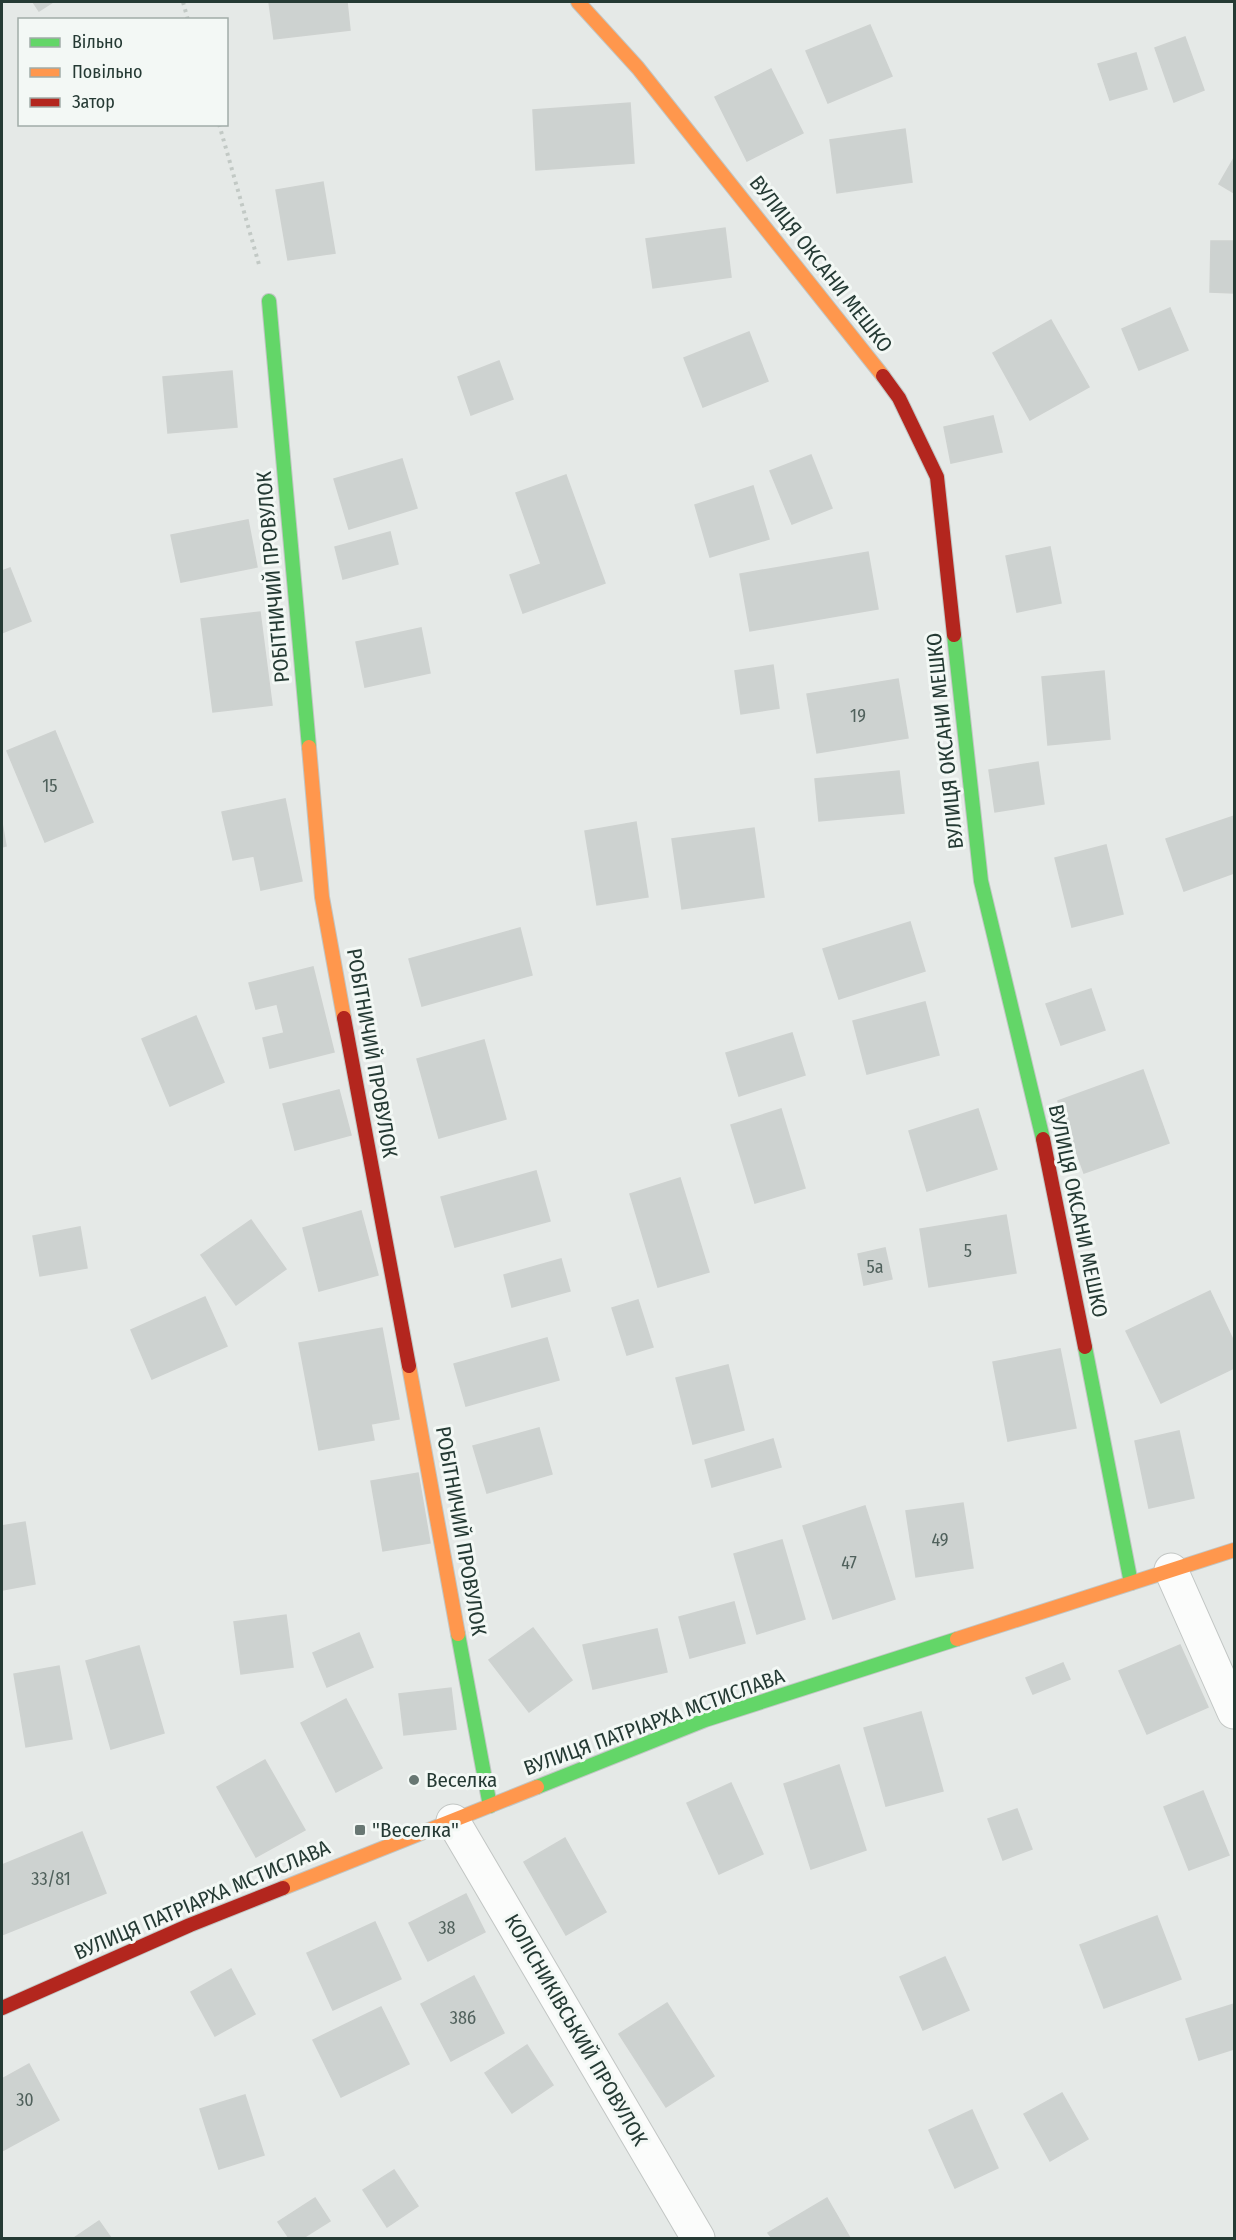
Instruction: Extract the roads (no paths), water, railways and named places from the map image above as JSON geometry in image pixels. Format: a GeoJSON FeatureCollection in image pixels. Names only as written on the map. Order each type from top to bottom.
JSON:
{"type":"FeatureCollection","features":[{"type":"Feature","properties":{"kind":"street","name":"ВУЛИЦЯ ОКСАНИ МЕШКО"},"geometry":{"type":"LineString","coordinates":[[578,2],[638,68],[858,343],[898,398],[937,477],[981,880],[1052,1177],[1131,1583]]}},
{"type":"Feature","properties":{"kind":"street","name":"РОБІТНИЧИЙ ПРОВУЛОК"},"geometry":{"type":"LineString","coordinates":[[269,301],[322,897],[490,1806]]}},
{"type":"Feature","properties":{"kind":"street","name":"ВУЛИЦЯ ПАТРІАРХА МСТИСЛАВА"},"geometry":{"type":"LineString","coordinates":[[2,2008],[190,1925],[705,1720],[1234,1550]]}},
{"type":"Feature","properties":{"kind":"street"},"geometry":{"type":"LineString","coordinates":[[1171,1570],[1234,1712]]}},
{"type":"Feature","properties":{"kind":"street","name":"КОЛІСНИКІВСЬКИЙ ПРОВУЛОК"},"geometry":{"type":"LineString","coordinates":[[453,1821],[698,2238]]}},
{"type":"Feature","properties":{"kind":"place","name":"Веселка"},"geometry":{"type":"Point","coordinates":[414,1780]}},
{"type":"Feature","properties":{"kind":"place","name":"\"Веселка\""},"geometry":{"type":"Point","coordinates":[360,1830]}}]}
